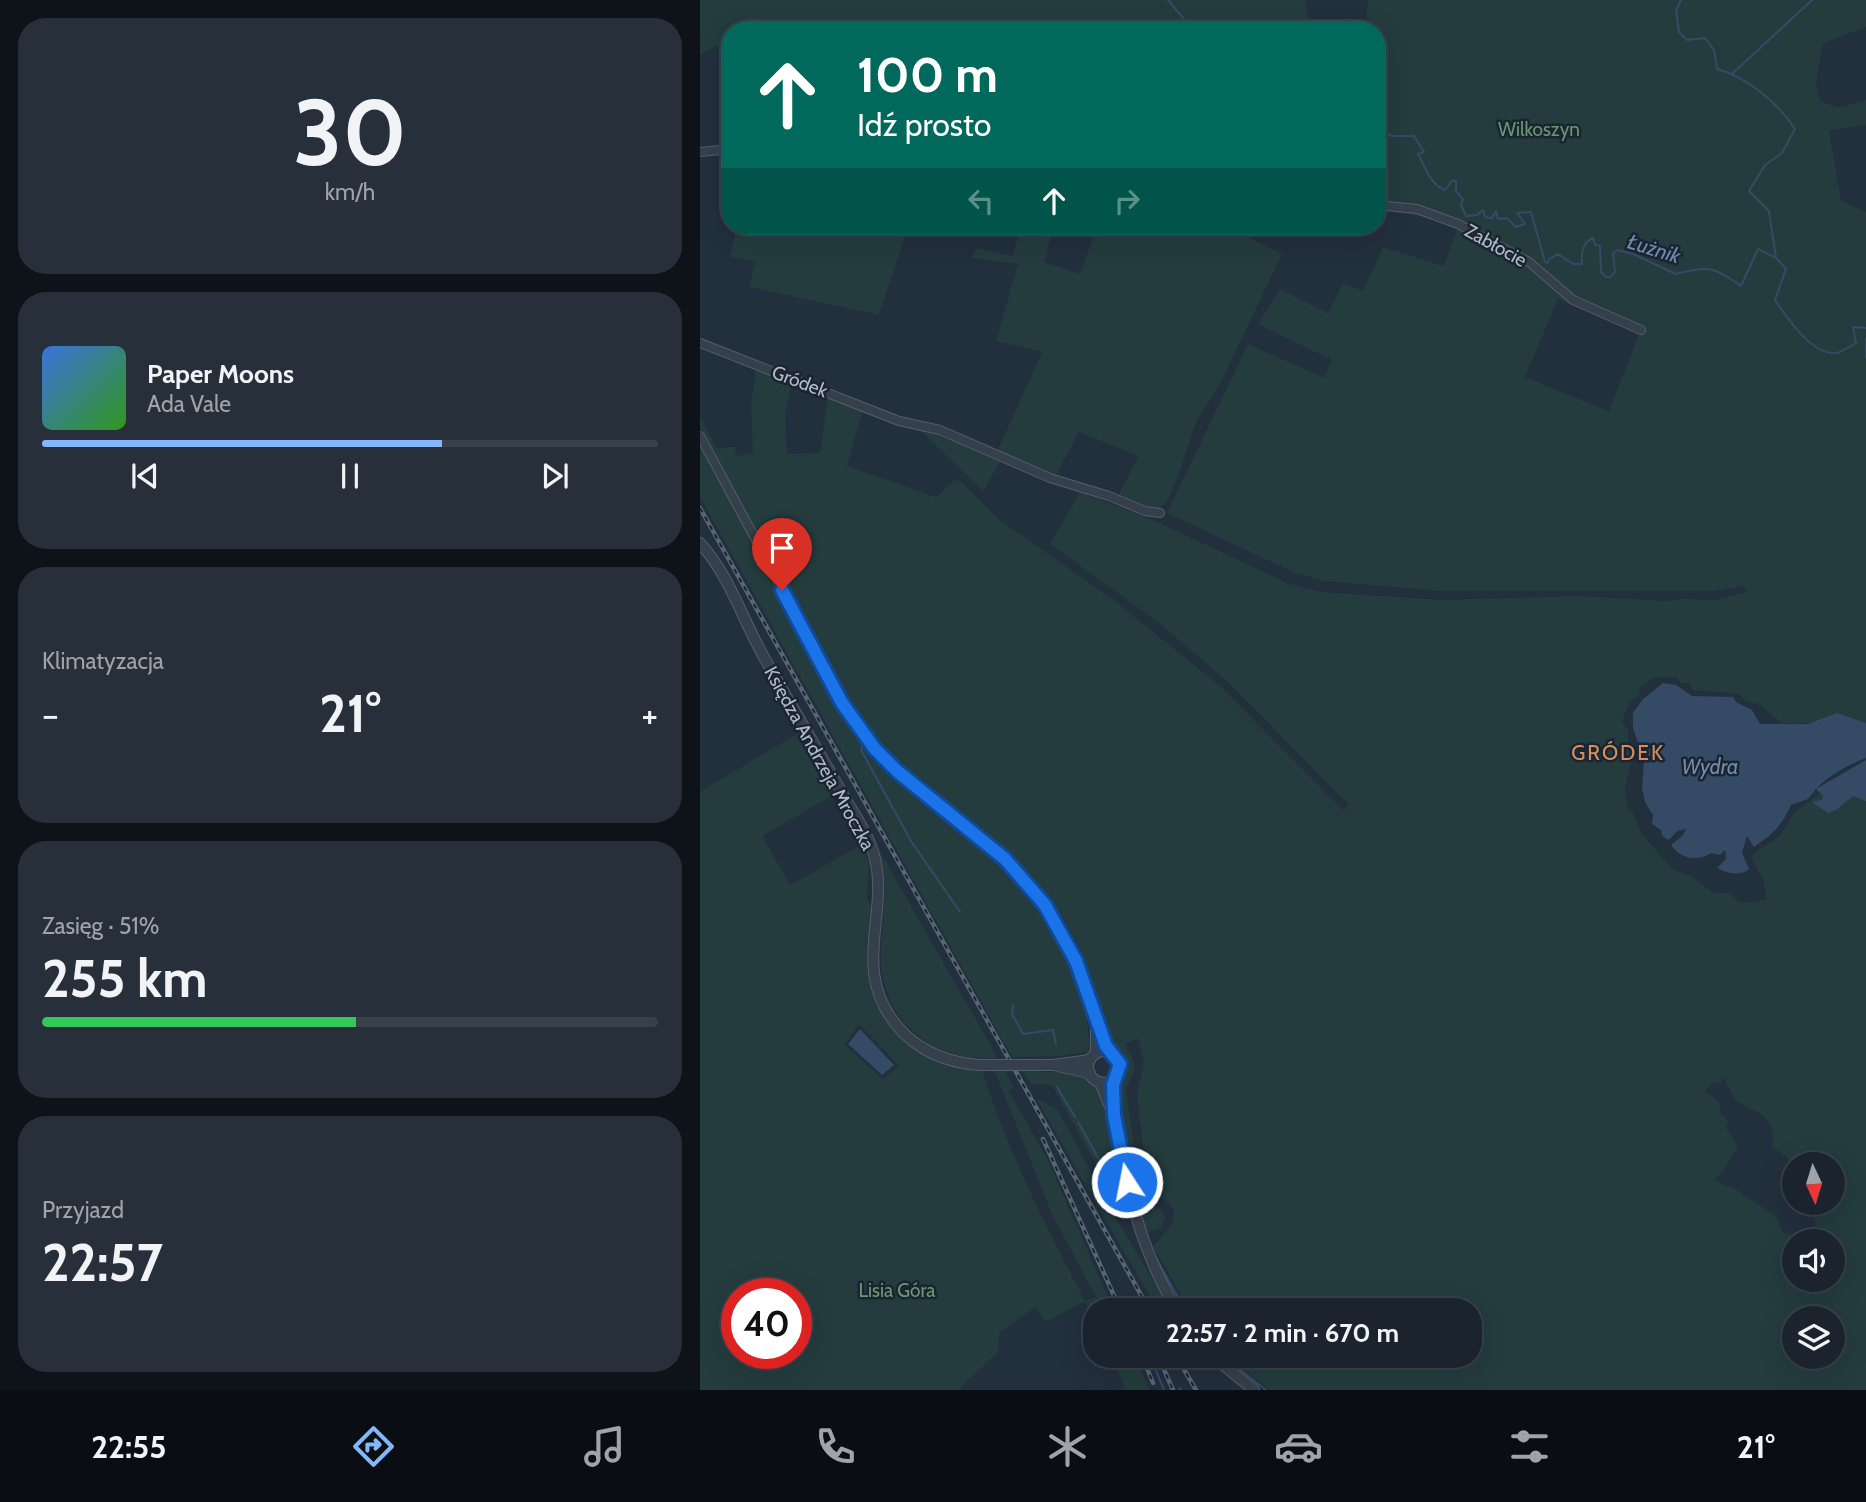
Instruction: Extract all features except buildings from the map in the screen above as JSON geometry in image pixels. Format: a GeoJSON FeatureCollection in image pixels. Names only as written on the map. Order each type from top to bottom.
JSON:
{"type":"FeatureCollection","features":[{"type":"Feature","properties":{"kind":"street"},"geometry":{"type":"LineString","coordinates":[[700,152],[721,150]]}},
{"type":"Feature","properties":{"kind":"street","name":"Zabłocie"},"geometry":{"type":"LineString","coordinates":[[1386,206],[1417,209],[1458,224],[1529,262],[1573,300],[1641,330]]}},
{"type":"Feature","properties":{"kind":"street","name":"Gródek"},"geometry":{"type":"LineString","coordinates":[[700,343],[899,421],[940,430],[1050,478],[1109,496],[1145,511],[1160,513]]}},
{"type":"Feature","properties":{"kind":"street"},"geometry":{"type":"LineString","coordinates":[[700,436],[855,724],[897,771],[998,852],[1034,892],[1069,947],[1083,978],[1095,1019],[1109,1051],[1120,1064],[1120,1070],[1114,1079],[1114,1115]]}},
{"type":"Feature","properties":{"kind":"street","name":"Księdza Andrzeja Mroczka"},"geometry":{"type":"LineString","coordinates":[[700,543],[721,572],[764,657],[872,848],[879,889],[873,965],[883,1004],[897,1027],[924,1049],[944,1059],[979,1065],[1053,1065],[1093,1057]]}},
{"type":"Feature","properties":{"kind":"street"},"geometry":{"type":"LineString","coordinates":[[1095,1019],[1090,1073],[1100,1082],[1114,1115],[1141,1238],[1149,1260],[1170,1298]]}},
{"type":"Feature","properties":{"kind":"street"},"geometry":{"type":"LineString","coordinates":[[1093,1057],[1109,1051]]}},
{"type":"Feature","properties":{"kind":"street","name":"Księdza Andrzeja Mroczka"},"geometry":{"type":"LineString","coordinates":[[1053,1065],[1090,1073]]}},
{"type":"Feature","properties":{"kind":"street"},"geometry":{"type":"LineString","coordinates":[[1100,1082],[1114,1079]]}},
{"type":"Feature","properties":{"kind":"street"},"geometry":{"type":"LineString","coordinates":[[1227,1368],[1254,1390]]}},
{"type":"Feature","properties":{"kind":"green space"},"geometry":{"type":"Polygon","coordinates":[[[700,0],[1305,0],[1309,21],[721,21],[721,44],[700,55],[700,0]]]}},
{"type":"Feature","properties":{"kind":"green space","name":"Wilkoszyn"},"geometry":{"type":"Polygon","coordinates":[[[1368,0],[1866,0],[1866,27],[1823,43],[1816,83],[1820,101],[1838,108],[1866,100],[1866,125],[1829,130],[1841,200],[1866,212],[1866,738],[1826,722],[1782,724],[1759,704],[1745,701],[1739,694],[1693,690],[1689,683],[1681,683],[1676,677],[1655,677],[1641,686],[1639,695],[1629,703],[1622,722],[1628,730],[1629,753],[1633,756],[1625,787],[1628,810],[1633,813],[1641,833],[1673,870],[1691,876],[1714,893],[1729,893],[1740,903],[1767,900],[1763,879],[1752,859],[1754,853],[1780,836],[1794,813],[1866,763],[1866,1390],[1270,1390],[1242,1368],[1482,1368],[1482,1298],[1182,1298],[1153,1246],[1171,1224],[1174,1211],[1164,1199],[1148,1191],[1137,1095],[1144,1063],[1138,1038],[1125,1044],[1134,1062],[1134,1071],[1126,1090],[1141,1195],[1161,1210],[1165,1217],[1162,1227],[1146,1233],[1124,1130],[1119,1086],[1127,1064],[1125,1056],[1109,1040],[1079,946],[1065,921],[1032,875],[986,833],[896,762],[865,728],[700,428],[700,417],[717,448],[735,447],[736,456],[753,453],[751,406],[756,367],[792,382],[785,415],[787,454],[820,453],[828,395],[863,409],[847,466],[936,497],[957,478],[997,518],[1115,601],[1221,687],[1344,811],[1348,804],[1228,682],[1158,622],[1050,544],[1080,492],[1158,522],[1287,583],[1321,592],[1442,600],[1578,596],[1666,601],[1714,600],[1747,592],[1744,586],[1715,591],[1442,591],[1323,581],[1293,572],[1167,513],[1248,344],[1324,378],[1332,360],[1258,324],[1280,289],[1328,313],[1343,283],[1363,291],[1383,247],[1444,266],[1457,229],[1426,217],[1386,211],[1386,21],[1366,21],[1368,0]],[[1558,299],[1525,377],[1609,411],[1640,332],[1558,299]]]}},
{"type":"Feature","properties":{"kind":"green space"},"geometry":{"type":"Polygon","coordinates":[[[735,235],[906,235],[879,315],[749,287],[755,262],[730,257],[735,235]]]}},
{"type":"Feature","properties":{"kind":"green space"},"geometry":{"type":"Polygon","coordinates":[[[1019,235],[1052,235],[1044,262],[1080,274],[1094,235],[1244,235],[1282,254],[1220,384],[1196,422],[1166,503],[1154,511],[1118,497],[1138,456],[1079,432],[1055,477],[997,452],[1042,352],[996,341],[1018,264],[972,258],[976,248],[1013,256],[1019,235]]]}},
{"type":"Feature","properties":{"kind":"green space"},"geometry":{"type":"Polygon","coordinates":[[[920,430],[933,431],[1001,460],[983,491],[920,430]]]}},
{"type":"Feature","properties":{"kind":"green space"},"geometry":{"type":"Polygon","coordinates":[[[700,444],[833,694],[864,743],[902,782],[964,830],[1019,880],[1056,931],[1080,983],[1085,1003],[1090,1048],[1086,1052],[1060,1056],[1012,1057],[700,497],[700,444]]]}},
{"type":"Feature","properties":{"kind":"green space","name":"Lisia Góra"},"geometry":{"type":"Polygon","coordinates":[[[800,732],[835,794],[762,836],[790,885],[863,844],[869,865],[867,899],[872,907],[867,964],[873,994],[881,1012],[892,1029],[923,1053],[941,1062],[982,1070],[1015,1159],[1083,1298],[1083,1302],[1046,1322],[1035,1307],[999,1333],[998,1352],[958,1390],[700,1390],[700,792],[800,732]],[[859,1024],[845,1045],[883,1079],[899,1066],[859,1024]]]}},
{"type":"Feature","properties":{"kind":"green space"},"geometry":{"type":"Polygon","coordinates":[[[879,850],[998,1058],[966,1056],[940,1049],[914,1032],[894,1008],[887,994],[881,963],[885,893],[879,850]]]}},
{"type":"Feature","properties":{"kind":"green space"},"geometry":{"type":"Polygon","coordinates":[[[994,1070],[1005,1070],[1014,1088],[1009,1092],[1046,1156],[1108,1298],[1093,1298],[1096,1297],[1052,1214],[994,1070]]]}},
{"type":"Feature","properties":{"kind":"green space"},"geometry":{"type":"Polygon","coordinates":[[[1023,1071],[1079,1073],[1101,1090],[1128,1215],[1124,1215],[1052,1085],[1031,1084],[1023,1071]]]}},
{"type":"Feature","properties":{"kind":"green space"},"geometry":{"type":"Polygon","coordinates":[[[1036,1098],[1058,1110],[1116,1219],[1164,1298],[1151,1298],[1036,1098]]]}},
{"type":"Feature","properties":{"kind":"green space"},"geometry":{"type":"Polygon","coordinates":[[[1117,1368],[1140,1368],[1150,1390],[1125,1390],[1117,1368]]]}},
{"type":"Feature","properties":{"kind":"water","name":"Wydra"},"geometry":{"type":"Polygon","coordinates":[[[1663,683],[1676,685],[1692,696],[1733,697],[1736,702],[1752,710],[1760,724],[1808,724],[1837,713],[1866,723],[1866,758],[1833,775],[1808,799],[1791,805],[1776,829],[1754,847],[1747,836],[1742,853],[1749,869],[1738,873],[1725,872],[1717,868],[1726,859],[1725,850],[1720,855],[1711,853],[1701,858],[1684,856],[1671,845],[1686,829],[1677,831],[1669,840],[1652,824],[1653,815],[1645,802],[1642,788],[1644,760],[1633,728],[1633,713],[1643,699],[1663,683]]]}},
{"type":"Feature","properties":{"kind":"water"},"geometry":{"type":"Polygon","coordinates":[[[1866,760],[1866,801],[1853,796],[1828,813],[1812,802],[1822,800],[1823,796],[1816,789],[1866,760]]]}},
{"type":"Feature","properties":{"kind":"water"},"geometry":{"type":"Polygon","coordinates":[[[860,1029],[894,1065],[882,1075],[848,1044],[860,1029]]]}},
{"type":"Feature","properties":{"kind":"waterway","name":"Łużnik"},"geometry":{"type":"LineString","coordinates":[[1168,0],[1186,21]]}},
{"type":"Feature","properties":{"kind":"waterway"},"geometry":{"type":"LineString","coordinates":[[1681,0],[1676,10],[1679,32],[1687,40],[1705,38],[1714,50],[1717,69],[1739,78],[1761,92],[1795,129],[1782,153],[1765,165],[1749,191],[1769,211],[1776,258]]}},
{"type":"Feature","properties":{"kind":"waterway"},"geometry":{"type":"LineString","coordinates":[[1733,73],[1812,0]]}},
{"type":"Feature","properties":{"kind":"waterway","name":"Łużnik"},"geometry":{"type":"LineString","coordinates":[[1386,131],[1391,136],[1414,136],[1424,152],[1418,154],[1435,184],[1445,190],[1452,181],[1456,181],[1456,191],[1463,199],[1461,205],[1466,216],[1477,215],[1483,210],[1485,217],[1492,218],[1496,211],[1498,219],[1507,218],[1516,227],[1525,224],[1517,213],[1531,212],[1545,262],[1548,263],[1549,259],[1558,254],[1573,264],[1582,264],[1583,248],[1593,238],[1595,245],[1600,246],[1601,272],[1606,277],[1611,277],[1615,272],[1613,253],[1618,250],[1676,274],[1696,269],[1711,269],[1741,286],[1758,249],[1776,258],[1786,269],[1775,300],[1809,342],[1827,352],[1836,353],[1856,343],[1853,327],[1866,328]]}},
{"type":"Feature","properties":{"kind":"waterway","name":"Łużnik"},"geometry":{"type":"LineString","coordinates":[[1866,339],[1866,357]]}},
{"type":"Feature","properties":{"kind":"waterway"},"geometry":{"type":"LineString","coordinates":[[864,743],[861,750],[911,841],[960,912]]}},
{"type":"Feature","properties":{"kind":"waterway"},"geometry":{"type":"LineString","coordinates":[[1013,1005],[1012,1014],[1023,1034],[1053,1030],[1056,1044]]}},
{"type":"Feature","properties":{"kind":"waterway"},"geometry":{"type":"LineString","coordinates":[[1057,1087],[1075,1117]]}},
{"type":"Feature","properties":{"kind":"waterway"},"geometry":{"type":"LineString","coordinates":[[1078,1122],[1109,1177]]}},
{"type":"Feature","properties":{"kind":"waterway"},"geometry":{"type":"LineString","coordinates":[[1112,1181],[1121,1201]]}},
{"type":"Feature","properties":{"kind":"waterway"},"geometry":{"type":"LineString","coordinates":[[1157,1260],[1179,1298]]}},
{"type":"Feature","properties":{"kind":"waterway"},"geometry":{"type":"LineString","coordinates":[[1155,1368],[1164,1390]]}},
{"type":"Feature","properties":{"kind":"waterway"},"geometry":{"type":"LineString","coordinates":[[1238,1368],[1266,1390]]}},
{"type":"Feature","properties":{"kind":"railway"},"geometry":{"type":"LineString","coordinates":[[700,508],[1143,1298]]}},
{"type":"Feature","properties":{"kind":"railway"},"geometry":{"type":"LineString","coordinates":[[1043,1139],[1115,1298]]}},
{"type":"Feature","properties":{"kind":"railway"},"geometry":{"type":"LineString","coordinates":[[1147,1368],[1153,1383]]}},
{"type":"Feature","properties":{"kind":"railway"},"geometry":{"type":"LineString","coordinates":[[1163,1368],[1173,1390]]}},
{"type":"Feature","properties":{"kind":"railway"},"geometry":{"type":"LineString","coordinates":[[1183,1368],[1196,1390]]}},
{"type":"Feature","properties":{"kind":"district","name":"GRÓDEK"},"geometry":{"type":"Point","coordinates":[1618,753]}},
{"type":"Feature","properties":{"kind":"route"},"geometry":{"type":"LineString","coordinates":[[782,590],[842,703],[875,749],[897,771],[1005,859],[1023,878],[1054,920],[1083,978],[1106,1046],[1118,1058],[1120,1064],[1113,1085],[1114,1115],[1127,1182]]}}]}
